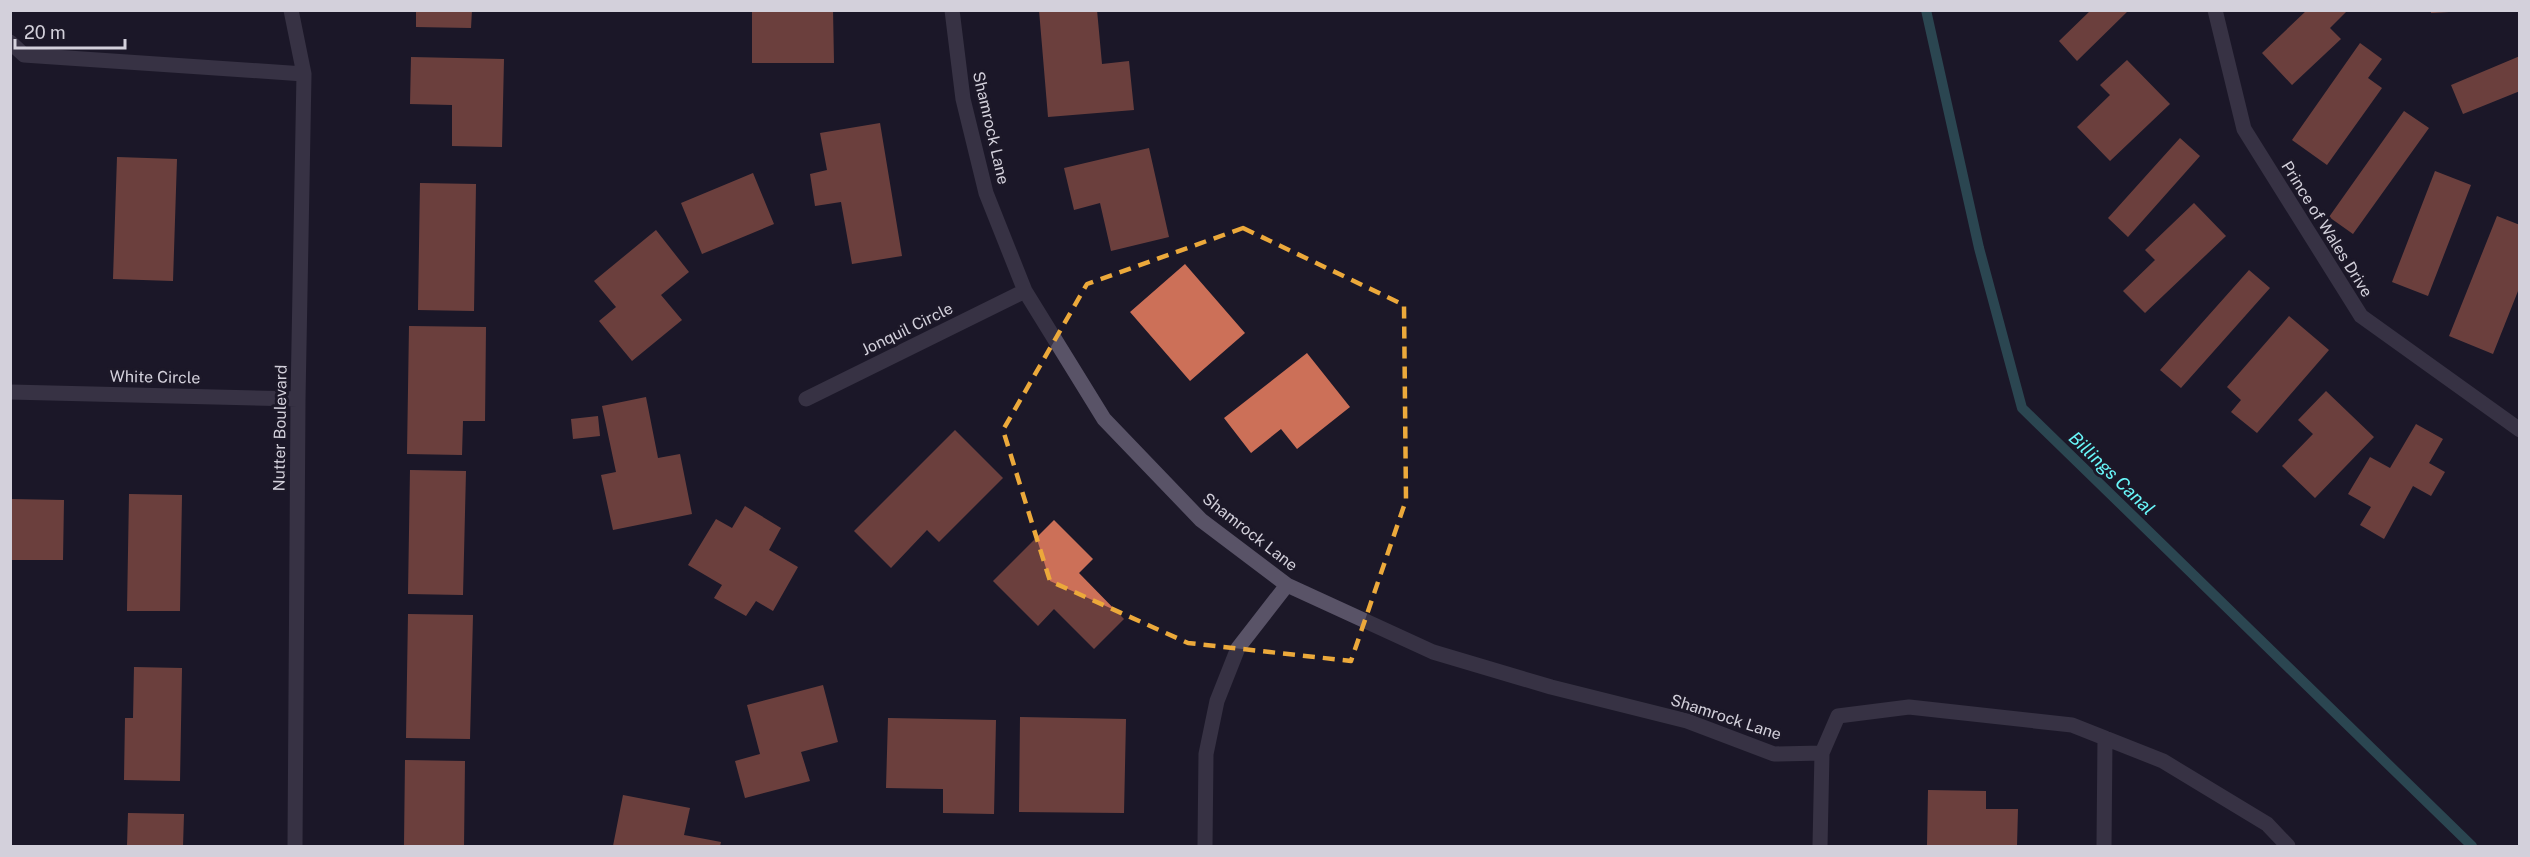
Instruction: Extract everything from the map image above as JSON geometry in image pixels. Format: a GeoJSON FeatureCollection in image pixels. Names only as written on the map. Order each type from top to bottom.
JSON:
{"type":"FeatureCollection","features":[{"type":"Feature","properties":{"kind":"street","name":"Nutter Boulevard"},"geometry":{"type":"LineString","coordinates":[[291,10],[304,74],[298,399],[295,846]]}},
{"type":"Feature","properties":{"kind":"street","name":"Shamrock Lane"},"geometry":{"type":"LineString","coordinates":[[952,10],[963,99],[986,193],[1025,291],[1104,419],[1201,520],[1287,585],[1433,652],[1551,687],[1687,721],[1774,754],[1822,753]]}},
{"type":"Feature","properties":{"kind":"street","name":"Prince of Wales Drive"},"geometry":{"type":"LineString","coordinates":[[2216,10],[2244,129],[2361,316],[2520,430]]}},
{"type":"Feature","properties":{"kind":"street"},"geometry":{"type":"LineString","coordinates":[[10,42],[24,55],[304,74]]}},
{"type":"Feature","properties":{"kind":"street","name":"Jonquil Circle"},"geometry":{"type":"LineString","coordinates":[[806,399],[1025,291]]}},
{"type":"Feature","properties":{"kind":"street","name":"White Circle"},"geometry":{"type":"LineString","coordinates":[[10,392],[298,399]]}},
{"type":"Feature","properties":{"kind":"street"},"geometry":{"type":"LineString","coordinates":[[1204,846],[1206,754],[1217,701],[1238,648],[1287,585]]}},
{"type":"Feature","properties":{"kind":"street"},"geometry":{"type":"LineString","coordinates":[[1820,846],[1822,753],[1838,716],[1909,706],[2072,725],[2163,761],[2267,824],[2288,846]]}},
{"type":"Feature","properties":{"kind":"street"},"geometry":{"type":"LineString","coordinates":[[2104,846],[2105,738]]}},
{"type":"Feature","properties":{"kind":"highlighted area"},"geometry":{"type":"Polygon","coordinates":[[[1243,228],[1404,305],[1406,500],[1351,661],[1188,643],[1050,581],[1003,430],[1087,284],[1243,228]]]}},
{"type":"Feature","properties":{"kind":"building"},"geometry":{"type":"Polygon","coordinates":[[[416,10],[472,10],[471,28],[416,27],[416,10]]]}},
{"type":"Feature","properties":{"kind":"building"},"geometry":{"type":"Polygon","coordinates":[[[752,10],[833,10],[834,63],[752,63],[752,10]]]}},
{"type":"Feature","properties":{"kind":"building"},"geometry":{"type":"Polygon","coordinates":[[[1039,10],[1097,10],[1102,64],[1129,61],[1134,110],[1048,117],[1039,10]]]}},
{"type":"Feature","properties":{"kind":"building"},"geometry":{"type":"Polygon","coordinates":[[[2091,10],[2129,10],[2077,61],[2059,41],[2091,10]]]}},
{"type":"Feature","properties":{"kind":"building"},"geometry":{"type":"Polygon","coordinates":[[[2307,10],[2348,10],[2330,28],[2341,39],[2292,85],[2262,53],[2307,10]]]}},
{"type":"Feature","properties":{"kind":"building"},"geometry":{"type":"Polygon","coordinates":[[[2431,10],[2449,10],[2449,12],[2431,13],[2431,10]]]}},
{"type":"Feature","properties":{"kind":"building"},"geometry":{"type":"Polygon","coordinates":[[[2360,43],[2382,59],[2368,78],[2382,88],[2327,165],[2292,140],[2360,43]]]}},
{"type":"Feature","properties":{"kind":"building"},"geometry":{"type":"Polygon","coordinates":[[[2520,56],[2520,91],[2463,114],[2451,85],[2520,56]]]}},
{"type":"Feature","properties":{"kind":"building"},"geometry":{"type":"Polygon","coordinates":[[[411,57],[504,59],[502,147],[452,146],[452,105],[410,104],[411,57]]]}},
{"type":"Feature","properties":{"kind":"building"},"geometry":{"type":"Polygon","coordinates":[[[2127,60],[2170,104],[2110,161],[2077,127],[2110,95],[2100,85],[2127,60]]]}},
{"type":"Feature","properties":{"kind":"building"},"geometry":{"type":"Polygon","coordinates":[[[2404,111],[2429,128],[2353,234],[2329,217],[2404,111]]]}},
{"type":"Feature","properties":{"kind":"building"},"geometry":{"type":"Polygon","coordinates":[[[880,123],[902,256],[852,264],[841,202],[815,206],[810,174],[827,170],[820,133],[880,123]]]}},
{"type":"Feature","properties":{"kind":"building"},"geometry":{"type":"Polygon","coordinates":[[[2180,138],[2200,156],[2128,237],[2108,218],[2180,138]]]}},
{"type":"Feature","properties":{"kind":"building"},"geometry":{"type":"Polygon","coordinates":[[[1149,148],[1169,237],[1111,251],[1100,203],[1074,210],[1064,168],[1149,148]]]}},
{"type":"Feature","properties":{"kind":"building"},"geometry":{"type":"Polygon","coordinates":[[[117,157],[177,159],[173,281],[113,279],[117,157]]]}},
{"type":"Feature","properties":{"kind":"building"},"geometry":{"type":"Polygon","coordinates":[[[2435,171],[2471,185],[2428,296],[2392,282],[2435,171]]]}},
{"type":"Feature","properties":{"kind":"building"},"geometry":{"type":"Polygon","coordinates":[[[753,173],[774,224],[702,254],[681,203],[753,173]]]}},
{"type":"Feature","properties":{"kind":"building"},"geometry":{"type":"Polygon","coordinates":[[[420,183],[476,184],[474,311],[418,310],[420,183]]]}},
{"type":"Feature","properties":{"kind":"building"},"geometry":{"type":"Polygon","coordinates":[[[2194,203],[2226,236],[2145,313],[2123,291],[2155,260],[2145,250],[2194,203]]]}},
{"type":"Feature","properties":{"kind":"building"},"geometry":{"type":"Polygon","coordinates":[[[2497,216],[2520,225],[2520,286],[2493,354],[2449,336],[2497,216]]]}},
{"type":"Feature","properties":{"kind":"building"},"geometry":{"type":"Polygon","coordinates":[[[656,230],[689,272],[661,295],[682,320],[632,361],[599,321],[616,307],[594,281],[656,230]]]}},
{"type":"Feature","properties":{"kind":"building"},"geometry":{"type":"Polygon","coordinates":[[[1185,264],[1245,333],[1190,381],[1130,312],[1185,264]]]}},
{"type":"Feature","properties":{"kind":"building"},"geometry":{"type":"Polygon","coordinates":[[[2249,270],[2270,288],[2181,388],[2160,370],[2249,270]]]}},
{"type":"Feature","properties":{"kind":"building"},"geometry":{"type":"Polygon","coordinates":[[[2289,316],[2329,350],[2257,433],[2231,412],[2241,400],[2227,387],[2289,316]]]}},
{"type":"Feature","properties":{"kind":"building"},"geometry":{"type":"Polygon","coordinates":[[[409,326],[486,327],[485,421],[463,421],[462,455],[407,454],[409,326]]]}},
{"type":"Feature","properties":{"kind":"building"},"geometry":{"type":"Polygon","coordinates":[[[1307,353],[1350,407],[1297,449],[1281,429],[1251,453],[1224,418],[1307,353]]]}},
{"type":"Feature","properties":{"kind":"building"},"geometry":{"type":"Polygon","coordinates":[[[2326,391],[2374,437],[2315,498],[2282,466],[2313,434],[2298,420],[2326,391]]]}},
{"type":"Feature","properties":{"kind":"building"},"geometry":{"type":"Polygon","coordinates":[[[646,397],[658,458],[680,454],[692,514],[613,530],[601,475],[616,472],[602,406],[646,397]]]}},
{"type":"Feature","properties":{"kind":"building"},"geometry":{"type":"Polygon","coordinates":[[[598,416],[600,436],[573,439],[571,419],[598,416]]]}},
{"type":"Feature","properties":{"kind":"building"},"geometry":{"type":"Polygon","coordinates":[[[2416,424],[2443,439],[2429,463],[2445,472],[2431,496],[2413,486],[2384,539],[2360,525],[2371,507],[2348,494],[2370,457],[2390,468],[2416,424]]]}},
{"type":"Feature","properties":{"kind":"building"},"geometry":{"type":"Polygon","coordinates":[[[955,430],[1003,478],[939,542],[927,530],[891,568],[854,531],[955,430]]]}},
{"type":"Feature","properties":{"kind":"building"},"geometry":{"type":"Polygon","coordinates":[[[410,470],[466,471],[463,595],[408,594],[410,470]]]}},
{"type":"Feature","properties":{"kind":"building"},"geometry":{"type":"Polygon","coordinates":[[[129,494],[182,495],[180,611],[127,611],[129,494]]]}},
{"type":"Feature","properties":{"kind":"building"},"geometry":{"type":"Polygon","coordinates":[[[10,499],[64,500],[63,560],[10,560],[10,499]]]}},
{"type":"Feature","properties":{"kind":"building"},"geometry":{"type":"Polygon","coordinates":[[[745,506],[781,528],[769,550],[798,567],[773,611],[756,601],[746,616],[714,598],[722,585],[688,565],[716,519],[732,528],[745,506]]]}},
{"type":"Feature","properties":{"kind":"building"},"geometry":{"type":"Polygon","coordinates":[[[1054,520],[1093,559],[1079,573],[1124,619],[1094,649],[1054,609],[1038,626],[993,581],[1054,520]]]}},
{"type":"Feature","properties":{"kind":"building"},"geometry":{"type":"Polygon","coordinates":[[[408,614],[473,615],[470,739],[406,738],[408,614]]]}},
{"type":"Feature","properties":{"kind":"building"},"geometry":{"type":"Polygon","coordinates":[[[134,667],[182,668],[180,781],[124,780],[125,718],[133,718],[134,667]]]}},
{"type":"Feature","properties":{"kind":"building"},"geometry":{"type":"Polygon","coordinates":[[[823,685],[838,742],[801,752],[810,781],[745,798],[735,761],[760,754],[747,705],[823,685]]]}},
{"type":"Feature","properties":{"kind":"building"},"geometry":{"type":"Polygon","coordinates":[[[1020,717],[1126,719],[1124,813],[1019,812],[1020,717]]]}},
{"type":"Feature","properties":{"kind":"building"},"geometry":{"type":"Polygon","coordinates":[[[888,718],[996,720],[994,814],[943,813],[943,789],[886,788],[888,718]]]}},
{"type":"Feature","properties":{"kind":"building"},"geometry":{"type":"Polygon","coordinates":[[[405,760],[465,761],[464,846],[404,846],[405,760]]]}},
{"type":"Feature","properties":{"kind":"building"},"geometry":{"type":"Polygon","coordinates":[[[1928,790],[1986,791],[1986,809],[2018,809],[2017,846],[1927,846],[1928,790]]]}},
{"type":"Feature","properties":{"kind":"building"},"geometry":{"type":"Polygon","coordinates":[[[623,795],[690,808],[684,835],[721,842],[720,846],[613,846],[623,795]]]}},
{"type":"Feature","properties":{"kind":"building"},"geometry":{"type":"Polygon","coordinates":[[[128,813],[184,814],[183,846],[127,846],[128,813]]]}},
{"type":"Feature","properties":{"kind":"waterway","name":"Billings Canal"},"geometry":{"type":"LineString","coordinates":[[1926,10],[1979,248],[2022,408],[2472,846]]}}]}
